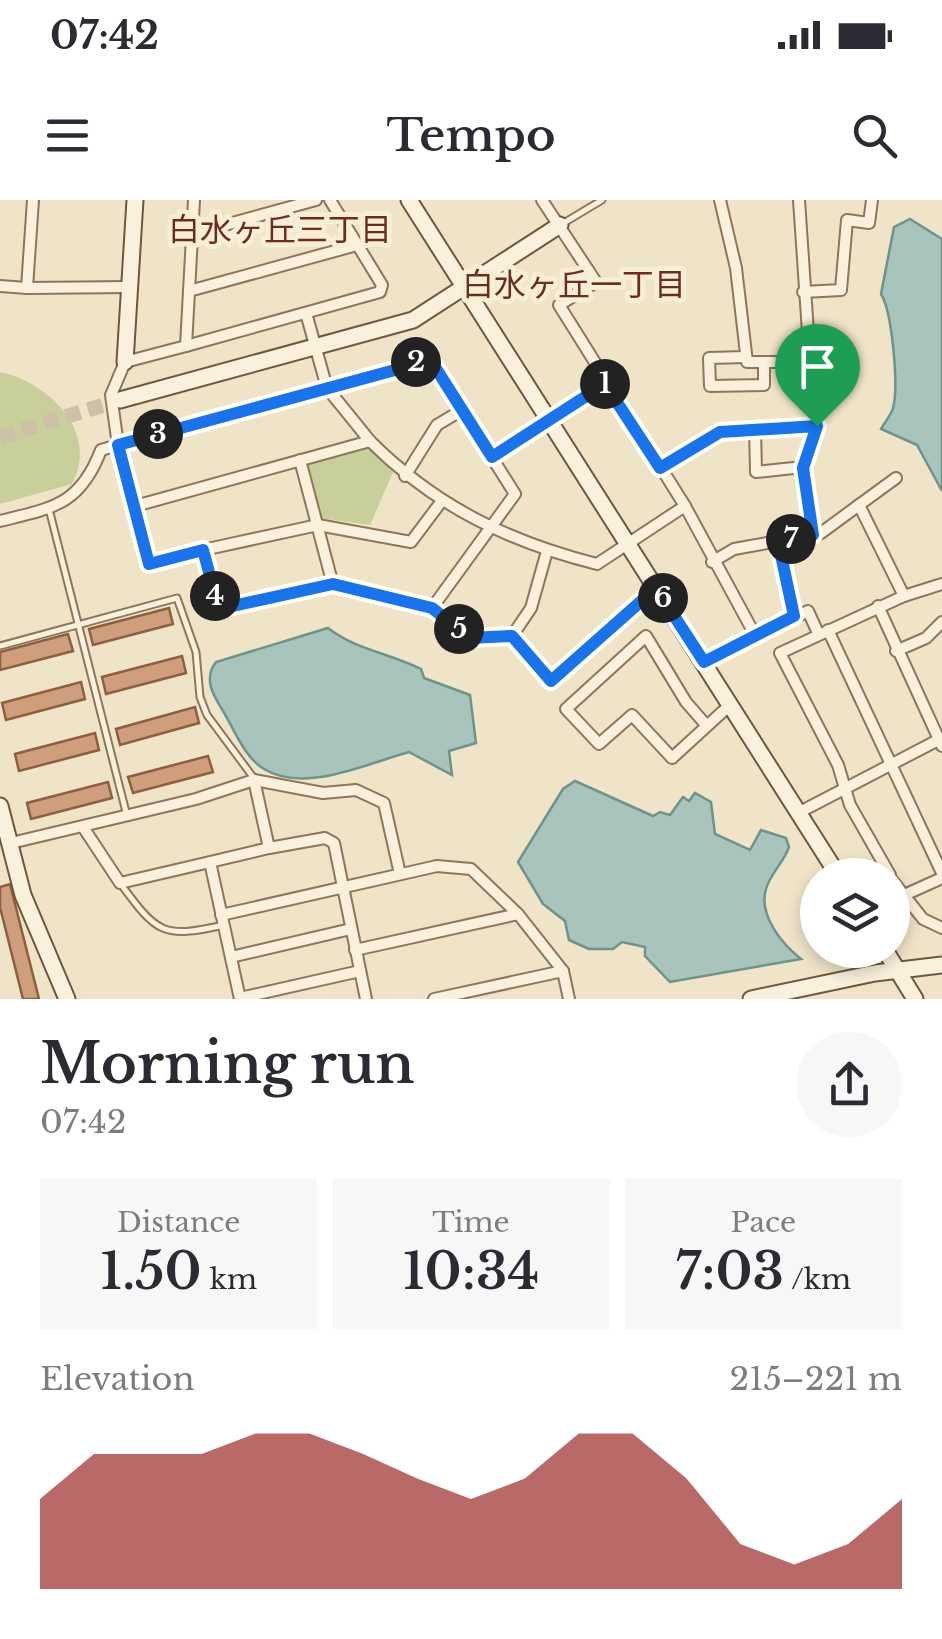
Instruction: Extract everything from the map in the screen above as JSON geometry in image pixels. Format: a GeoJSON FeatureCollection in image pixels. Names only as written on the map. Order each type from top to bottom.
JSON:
{"type":"FeatureCollection","features":[{"type":"Feature","properties":{"kind":"street"},"geometry":{"type":"LineString","coordinates":[[27,288],[33,200]]}},
{"type":"Feature","properties":{"kind":"street"},"geometry":{"type":"LineString","coordinates":[[135,200],[125,362],[111,395],[118,445],[149,564],[318,525],[411,542],[440,502]]}},
{"type":"Feature","properties":{"kind":"street"},"geometry":{"type":"LineString","coordinates":[[186,346],[194,200]]}},
{"type":"Feature","properties":{"kind":"street"},"geometry":{"type":"LineString","coordinates":[[192,234],[316,200]]}},
{"type":"Feature","properties":{"kind":"street"},"geometry":{"type":"LineString","coordinates":[[125,362],[380,292],[382,285],[330,200]]}},
{"type":"Feature","properties":{"kind":"street"},"geometry":{"type":"LineString","coordinates":[[409,200],[827,858]]}},
{"type":"Feature","properties":{"kind":"street"},"geometry":{"type":"LineString","coordinates":[[542,200],[596,282],[559,305],[685,506],[754,635]]}},
{"type":"Feature","properties":{"kind":"street"},"geometry":{"type":"LineString","coordinates":[[720,200],[736,268],[747,362],[810,362]]}},
{"type":"Feature","properties":{"kind":"street"},"geometry":{"type":"LineString","coordinates":[[799,200],[803,292],[817,426],[803,468],[813,535]]}},
{"type":"Feature","properties":{"kind":"street"},"geometry":{"type":"LineString","coordinates":[[803,292],[841,290],[847,220],[869,223],[872,200]]}},
{"type":"Feature","properties":{"kind":"street"},"geometry":{"type":"LineString","coordinates":[[120,400],[412,320],[560,226]]}},
{"type":"Feature","properties":{"kind":"street"},"geometry":{"type":"LineString","coordinates":[[189,291],[357,245]]}},
{"type":"Feature","properties":{"kind":"street"},"geometry":{"type":"LineString","coordinates":[[0,286],[130,286]]}},
{"type":"Feature","properties":{"kind":"street"},"geometry":{"type":"LineString","coordinates":[[306,313],[328,388],[370,441],[440,502],[490,528],[547,551],[597,564],[685,506]]}},
{"type":"Feature","properties":{"kind":"street"},"geometry":{"type":"LineString","coordinates":[[0,521],[49,509],[78,493],[101,450],[406,367],[428,356],[516,494],[432,608]]}},
{"type":"Feature","properties":{"kind":"street"},"geometry":{"type":"LineString","coordinates":[[746,357],[709,358],[710,386],[764,385],[764,363]]}},
{"type":"Feature","properties":{"kind":"street"},"geometry":{"type":"LineString","coordinates":[[492,457],[605,384]]}},
{"type":"Feature","properties":{"kind":"street"},"geometry":{"type":"LineString","coordinates":[[406,476],[437,425],[462,410]]}},
{"type":"Feature","properties":{"kind":"street"},"geometry":{"type":"LineString","coordinates":[[660,468],[720,432],[817,426]]}},
{"type":"Feature","properties":{"kind":"street"},"geometry":{"type":"LineString","coordinates":[[756,428],[756,472],[803,468]]}},
{"type":"Feature","properties":{"kind":"street"},"geometry":{"type":"LineString","coordinates":[[136,506],[370,441]]}},
{"type":"Feature","properties":{"kind":"street"},"geometry":{"type":"LineString","coordinates":[[300,460],[333,584]]}},
{"type":"Feature","properties":{"kind":"street"},"geometry":{"type":"LineString","coordinates":[[712,562],[734,549],[813,535],[896,478]]}},
{"type":"Feature","properties":{"kind":"street"},"geometry":{"type":"LineString","coordinates":[[859,506],[904,596]]}},
{"type":"Feature","properties":{"kind":"street"},"geometry":{"type":"LineString","coordinates":[[778,541],[794,616]]}},
{"type":"Feature","properties":{"kind":"street"},"geometry":{"type":"LineString","coordinates":[[203,550],[219,609],[333,584],[432,608],[470,638],[512,636]]}},
{"type":"Feature","properties":{"kind":"street"},"geometry":{"type":"LineString","coordinates":[[512,636],[531,608],[547,551]]}},
{"type":"Feature","properties":{"kind":"street"},"geometry":{"type":"LineString","coordinates":[[880,858],[850,805],[846,784],[780,653],[878,606],[942,584]]}},
{"type":"Feature","properties":{"kind":"street"},"geometry":{"type":"LineString","coordinates":[[512,636],[551,681],[656,588]]}},
{"type":"Feature","properties":{"kind":"street"},"geometry":{"type":"LineString","coordinates":[[798,812],[846,784],[941,741],[878,606]]}},
{"type":"Feature","properties":{"kind":"street"},"geometry":{"type":"LineString","coordinates":[[704,662],[808,611],[823,631],[891,762],[942,876],[910,892]]}},
{"type":"Feature","properties":{"kind":"street"},"geometry":{"type":"LineString","coordinates":[[896,651],[926,638],[942,622]]}},
{"type":"Feature","properties":{"kind":"street"},"geometry":{"type":"LineString","coordinates":[[708,726],[686,702],[646,636],[566,709],[599,744],[632,716],[672,758],[708,726],[731,704]]}},
{"type":"Feature","properties":{"kind":"street"},"geometry":{"type":"LineString","coordinates":[[254,780],[269,848]]}},
{"type":"Feature","properties":{"kind":"street"},"geometry":{"type":"LineString","coordinates":[[10,844],[254,780],[323,793],[356,790],[384,803],[400,874]]}},
{"type":"Feature","properties":{"kind":"street"},"geometry":{"type":"LineString","coordinates":[[0,806],[28,908],[67,999]]}},
{"type":"Feature","properties":{"kind":"street"},"geometry":{"type":"LineString","coordinates":[[83,827],[120,883],[269,848],[325,838],[334,842],[366,999]]}},
{"type":"Feature","properties":{"kind":"street"},"geometry":{"type":"LineString","coordinates":[[210,862],[240,999],[360,970]]}},
{"type":"Feature","properties":{"kind":"street"},"geometry":{"type":"LineString","coordinates":[[223,920],[342,886],[437,866],[472,869],[518,914],[563,971],[569,999]]}},
{"type":"Feature","properties":{"kind":"street"},"geometry":{"type":"LineString","coordinates":[[910,905],[923,919],[942,928]]}},
{"type":"Feature","properties":{"kind":"street"},"geometry":{"type":"LineString","coordinates":[[355,950],[518,914]]}},
{"type":"Feature","properties":{"kind":"street"},"geometry":{"type":"LineString","coordinates":[[231,957],[350,929]]}},
{"type":"Feature","properties":{"kind":"street"},"geometry":{"type":"LineString","coordinates":[[751,999],[942,965]]}},
{"type":"Feature","properties":{"kind":"street"},"geometry":{"type":"LineString","coordinates":[[897,970],[915,999]]}},
{"type":"Feature","properties":{"kind":"street"},"geometry":{"type":"LineString","coordinates":[[434,999],[563,971]]}},
{"type":"Feature","properties":{"kind":"lane"},"geometry":{"type":"LineString","coordinates":[[560,226],[602,200]]}},
{"type":"Feature","properties":{"kind":"lane"},"geometry":{"type":"LineString","coordinates":[[49,509],[127,816]]}},
{"type":"Feature","properties":{"kind":"lane"},"geometry":{"type":"LineString","coordinates":[[0,646],[178,598],[196,652],[200,697],[207,715],[229,749],[251,770],[254,780]]}},
{"type":"Feature","properties":{"kind":"lane"},"geometry":{"type":"LineString","coordinates":[[120,883],[150,924],[166,932],[182,934],[223,920]]}},
{"type":"Feature","properties":{"kind":"green space"},"geometry":{"type":"Polygon","coordinates":[[[0,372],[35,386],[64,412],[79,446],[79,465],[72,484],[0,504],[0,372]]]}},
{"type":"Feature","properties":{"kind":"green space"},"geometry":{"type":"Polygon","coordinates":[[[369,446],[394,470],[370,525],[320,518],[306,463],[369,446]]]}},
{"type":"Feature","properties":{"kind":"water"},"geometry":{"type":"Polygon","coordinates":[[[910,219],[942,239],[942,491],[917,445],[881,429],[893,408],[895,367],[881,294],[894,227],[910,219]]]}},
{"type":"Feature","properties":{"kind":"water"},"geometry":{"type":"Polygon","coordinates":[[[328,628],[350,641],[421,669],[424,678],[470,695],[476,743],[449,751],[452,775],[409,752],[317,778],[280,776],[251,757],[213,693],[212,668],[216,662],[328,628]]]}},
{"type":"Feature","properties":{"kind":"water"},"geometry":{"type":"Polygon","coordinates":[[[575,781],[653,816],[660,812],[670,815],[683,797],[689,801],[695,793],[711,802],[715,834],[750,850],[761,830],[786,838],[789,847],[768,884],[765,909],[779,937],[800,959],[670,982],[645,956],[645,947],[622,942],[613,949],[589,949],[569,940],[565,921],[543,904],[518,862],[563,789],[575,781]]]}},
{"type":"Feature","properties":{"kind":"building"},"geometry":{"type":"Polygon","coordinates":[[[169,608],[173,624],[93,645],[89,629],[169,608]]]}},
{"type":"Feature","properties":{"kind":"building"},"geometry":{"type":"Polygon","coordinates":[[[68,634],[73,651],[0,670],[0,652],[68,634]]]}},
{"type":"Feature","properties":{"kind":"building"},"geometry":{"type":"Polygon","coordinates":[[[182,656],[186,673],[106,694],[102,677],[182,656]]]}},
{"type":"Feature","properties":{"kind":"building"},"geometry":{"type":"Polygon","coordinates":[[[81,682],[85,699],[6,720],[2,703],[81,682]]]}},
{"type":"Feature","properties":{"kind":"building"},"geometry":{"type":"Polygon","coordinates":[[[195,707],[199,723],[120,745],[116,729],[195,707]]]}},
{"type":"Feature","properties":{"kind":"building"},"geometry":{"type":"Polygon","coordinates":[[[95,733],[99,750],[19,771],[15,754],[95,733]]]}},
{"type":"Feature","properties":{"kind":"building"},"geometry":{"type":"Polygon","coordinates":[[[208,756],[213,772],[133,793],[128,777],[208,756]]]}},
{"type":"Feature","properties":{"kind":"building"},"geometry":{"type":"Polygon","coordinates":[[[108,782],[112,798],[31,819],[27,803],[108,782]]]}},
{"type":"Feature","properties":{"kind":"building"},"geometry":{"type":"Polygon","coordinates":[[[10,884],[39,999],[23,999],[0,907],[0,887],[10,884]]]}},
{"type":"Feature","properties":{"kind":"tunnel"},"geometry":{"type":"LineString","coordinates":[[0,437],[120,400]]}},
{"type":"Feature","properties":{"kind":"district","name":"白水ヶ丘三丁目"},"geometry":{"type":"Point","coordinates":[280,230]}},
{"type":"Feature","properties":{"kind":"district","name":"白水ヶ丘一丁目"},"geometry":{"type":"Point","coordinates":[574,285]}},
{"type":"Feature","properties":{"kind":"route"},"geometry":{"type":"LineString","coordinates":[[428,356],[492,457],[605,384],[660,468],[720,432],[817,426],[803,468],[813,535],[778,541],[794,616],[704,662],[656,588],[551,681],[512,636],[470,638],[432,608],[333,584],[309,586],[219,609],[203,550],[149,564],[118,445],[406,367],[428,356]]}}]}
